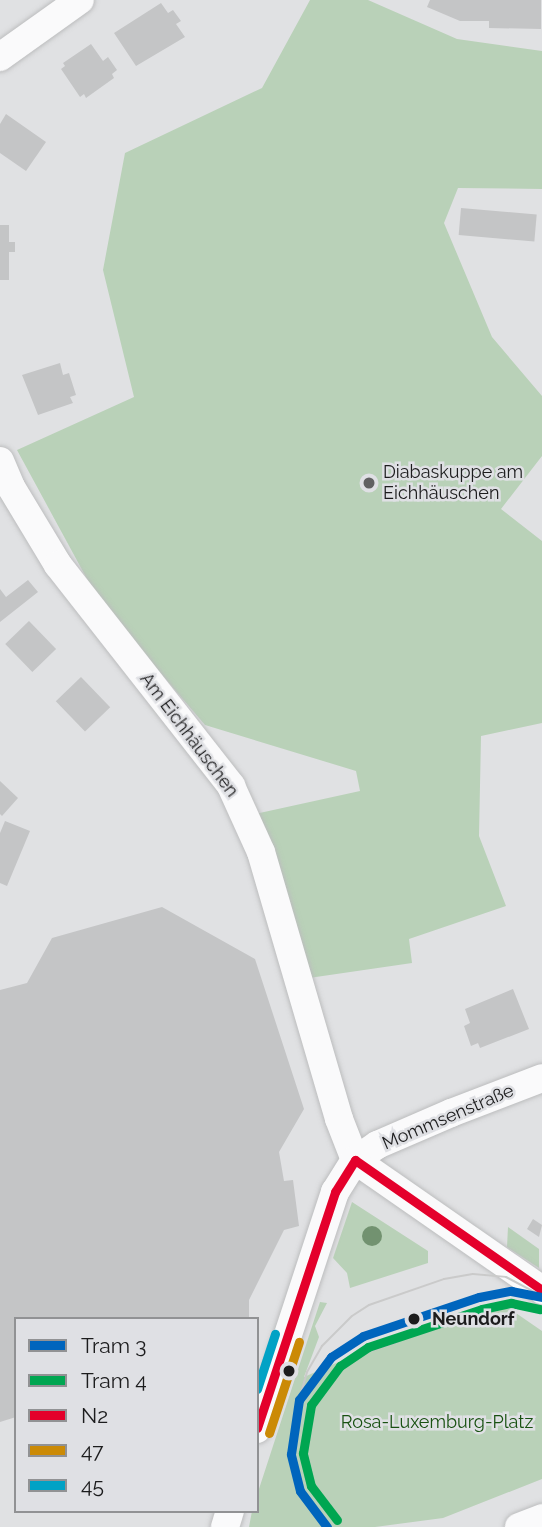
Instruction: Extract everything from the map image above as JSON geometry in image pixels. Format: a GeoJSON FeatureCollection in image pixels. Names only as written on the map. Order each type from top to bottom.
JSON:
{"type":"FeatureCollection","features":[{"type":"Feature","properties":{"kind":"street"},"geometry":{"type":"LineString","coordinates":[[0,57],[80,0]]}},
{"type":"Feature","properties":{"kind":"street","name":"Am Eichhäuschen"},"geometry":{"type":"LineString","coordinates":[[0,461],[11,487],[58,565],[231,786],[261,852],[339,1119],[355,1160]]}},
{"type":"Feature","properties":{"kind":"street","name":"Mommsenstraße"},"geometry":{"type":"LineString","coordinates":[[355,1160],[405,1133],[542,1078]]}},
{"type":"Feature","properties":{"kind":"street"},"geometry":{"type":"LineString","coordinates":[[259,1423],[335,1192],[355,1160],[542,1290]]}},
{"type":"Feature","properties":{"kind":"street"},"geometry":{"type":"LineString","coordinates":[[519,1527],[542,1518]]}},
{"type":"Feature","properties":{"kind":"green space"},"geometry":{"type":"Polygon","coordinates":[[[310,0],[368,0],[457,39],[542,51],[542,189],[458,188],[444,223],[492,337],[542,396],[542,456],[501,509],[542,541],[542,723],[481,736],[479,836],[506,906],[409,939],[412,963],[309,978],[255,814],[360,791],[356,771],[205,725],[99,601],[17,450],[134,397],[103,270],[125,153],[262,88],[310,0]]]}},
{"type":"Feature","properties":{"kind":"green space"},"geometry":{"type":"Polygon","coordinates":[[[352,1202],[428,1251],[428,1263],[350,1288],[347,1273],[333,1258],[352,1202]]]}},
{"type":"Feature","properties":{"kind":"green space"},"geometry":{"type":"Polygon","coordinates":[[[508,1227],[539,1249],[539,1268],[507,1247],[508,1227]]]}},
{"type":"Feature","properties":{"kind":"green space","name":"Rosa-Luxemburg-Platz"},"geometry":{"type":"Polygon","coordinates":[[[320,1302],[327,1303],[315,1326],[319,1337],[304,1377],[366,1350],[483,1309],[510,1309],[542,1331],[542,1479],[443,1518],[375,1527],[249,1527],[252,1513],[259,1513],[259,1489],[320,1302]]]}},
{"type":"Feature","properties":{"kind":"building"},"geometry":{"type":"Polygon","coordinates":[[[430,0],[541,0],[541,29],[489,28],[489,21],[460,21],[427,7],[430,0]]]}},
{"type":"Feature","properties":{"kind":"building"},"geometry":{"type":"Polygon","coordinates":[[[161,3],[168,13],[173,10],[181,21],[176,24],[185,37],[136,66],[114,33],[161,3]]]}},
{"type":"Feature","properties":{"kind":"building"},"geometry":{"type":"Polygon","coordinates":[[[91,44],[103,61],[108,57],[117,70],[112,74],[114,78],[86,98],[84,94],[80,97],[61,69],[65,66],[63,63],[91,44]]]}},
{"type":"Feature","properties":{"kind":"building"},"geometry":{"type":"Polygon","coordinates":[[[6,114],[46,142],[26,171],[0,153],[0,124],[6,114]]]}},
{"type":"Feature","properties":{"kind":"building"},"geometry":{"type":"Polygon","coordinates":[[[461,208],[537,215],[534,242],[459,235],[461,208]]]}},
{"type":"Feature","properties":{"kind":"building"},"geometry":{"type":"Polygon","coordinates":[[[0,225],[9,225],[9,242],[15,242],[15,252],[9,252],[9,280],[0,280],[0,225]]]}},
{"type":"Feature","properties":{"kind":"building"},"geometry":{"type":"Polygon","coordinates":[[[60,363],[63,375],[69,373],[76,395],[70,397],[73,403],[38,415],[22,375],[60,363]]]}},
{"type":"Feature","properties":{"kind":"building"},"geometry":{"type":"Polygon","coordinates":[[[28,580],[38,592],[0,622],[0,589],[6,597],[28,580]]]}},
{"type":"Feature","properties":{"kind":"building"},"geometry":{"type":"Polygon","coordinates":[[[29,621],[56,649],[32,672],[5,644],[29,621]]]}},
{"type":"Feature","properties":{"kind":"building"},"geometry":{"type":"Polygon","coordinates":[[[81,677],[110,707],[85,732],[56,701],[81,677]]]}},
{"type":"Feature","properties":{"kind":"building"},"geometry":{"type":"Polygon","coordinates":[[[0,781],[18,798],[2,816],[0,814],[0,781]]]}},
{"type":"Feature","properties":{"kind":"building"},"geometry":{"type":"Polygon","coordinates":[[[5,821],[30,831],[7,886],[0,883],[0,833],[5,821]]]}},
{"type":"Feature","properties":{"kind":"building"},"geometry":{"type":"Polygon","coordinates":[[[162,907],[255,959],[304,1109],[279,1152],[284,1181],[293,1180],[299,1226],[284,1230],[249,1300],[249,1317],[14,1317],[14,1418],[0,1422],[0,990],[27,983],[52,938],[162,907]]]}},
{"type":"Feature","properties":{"kind":"building"},"geometry":{"type":"Polygon","coordinates":[[[513,989],[529,1029],[480,1048],[478,1043],[471,1046],[464,1026],[470,1023],[465,1009],[513,989]]]}},
{"type":"Feature","properties":{"kind":"building"},"geometry":{"type":"Polygon","coordinates":[[[533,1219],[542,1225],[539,1237],[527,1229],[533,1219]]]}},
{"type":"Feature","properties":{"kind":"building","name":"Neundorf"},"geometry":{"type":"Polygon","coordinates":[[[395,1336],[398,1343],[371,1352],[368,1346],[395,1336]]]}},
{"type":"Feature","properties":{"kind":"tram line"},"geometry":{"type":"LineString","coordinates":[[299,1400],[307,1372],[322,1346],[352,1316],[369,1305],[444,1279],[473,1274],[506,1277],[542,1296]]}},
{"type":"Feature","properties":{"kind":"tram line","name":"3"},"geometry":{"type":"LineString","coordinates":[[327,1527],[300,1491],[291,1454],[299,1400],[331,1357],[363,1336],[479,1297],[511,1291],[542,1297]]}},
{"type":"Feature","properties":{"kind":"tram line","name":"4"},"geometry":{"type":"LineString","coordinates":[[337,1520],[311,1486],[303,1453],[311,1405],[340,1366],[368,1347],[482,1309],[511,1303],[540,1309]]}},
{"type":"Feature","properties":{"kind":"transit line","name":"N2"},"geometry":{"type":"LineString","coordinates":[[259,1422],[335,1192],[355,1160],[542,1290]]}},
{"type":"Feature","properties":{"kind":"transit line","name":"45"},"geometry":{"type":"LineString","coordinates":[[259,1383],[275,1334]]}},
{"type":"Feature","properties":{"kind":"transit line","name":"47"},"geometry":{"type":"LineString","coordinates":[[269,1433],[299,1342]]}},
{"type":"Feature","properties":{"kind":"place","name":"Diabaskuppe am Eichhäuschen"},"geometry":{"type":"Point","coordinates":[369,483]}},
{"type":"Feature","properties":{"kind":"place","name":"Neundorf"},"geometry":{"type":"Point","coordinates":[414,1319]}}]}
